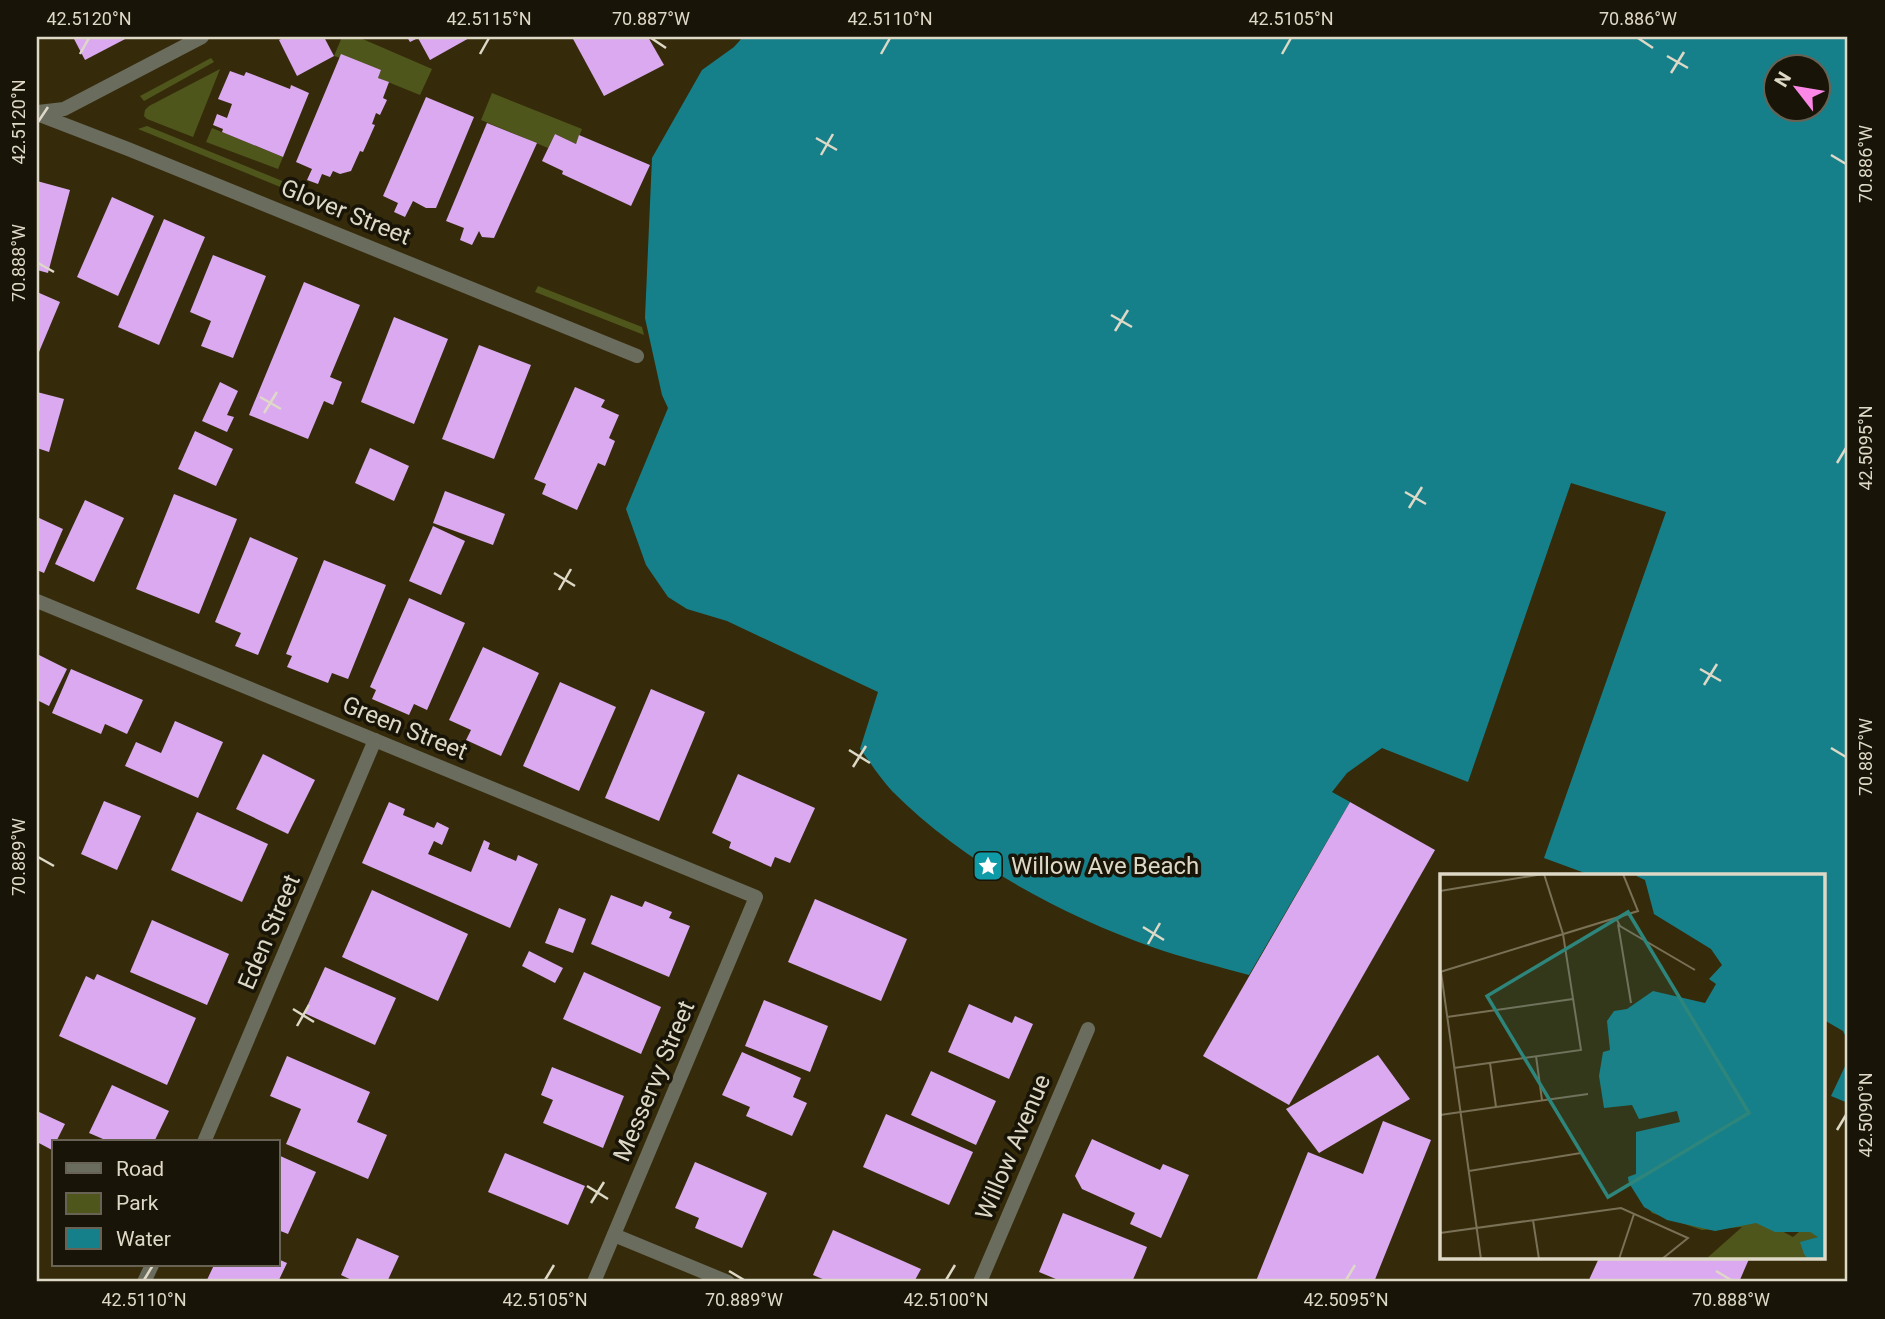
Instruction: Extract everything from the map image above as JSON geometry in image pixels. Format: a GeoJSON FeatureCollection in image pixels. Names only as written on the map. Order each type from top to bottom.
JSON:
{"type":"FeatureCollection","features":[{"type":"Feature","properties":{"kind":"street"},"geometry":{"type":"LineString","coordinates":[[37,113],[64,109],[202,37]]}},
{"type":"Feature","properties":{"kind":"street","name":"Glover Street"},"geometry":{"type":"LineString","coordinates":[[37,113],[637,356]]}},
{"type":"Feature","properties":{"kind":"street","name":"Green Street"},"geometry":{"type":"LineString","coordinates":[[37,601],[756,897]]}},
{"type":"Feature","properties":{"kind":"street","name":"Eden Street"},"geometry":{"type":"LineString","coordinates":[[205,1140],[375,740]]}},
{"type":"Feature","properties":{"kind":"street","name":"Messervy Street"},"geometry":{"type":"LineString","coordinates":[[594,1282],[756,897]]}},
{"type":"Feature","properties":{"kind":"street","name":"Willow Avenue"},"geometry":{"type":"LineString","coordinates":[[980,1282],[1088,1029]]}},
{"type":"Feature","properties":{"kind":"street"},"geometry":{"type":"LineString","coordinates":[[614,1235],[728,1282]]}},
{"type":"Feature","properties":{"kind":"street"},"geometry":{"type":"LineString","coordinates":[[144,1282],[152,1266]]}},
{"type":"Feature","properties":{"kind":"green space"},"geometry":{"type":"Polygon","coordinates":[[[342,37],[358,37],[432,69],[420,95],[378,78],[381,70],[334,56],[342,37]]]}},
{"type":"Feature","properties":{"kind":"green space"},"geometry":{"type":"Polygon","coordinates":[[[211,58],[214,62],[144,101],[140,96],[211,58]]]}},
{"type":"Feature","properties":{"kind":"green space"},"geometry":{"type":"Polygon","coordinates":[[[220,69],[193,137],[144,116],[149,106],[220,69]]]}},
{"type":"Feature","properties":{"kind":"green space"},"geometry":{"type":"Polygon","coordinates":[[[492,93],[582,129],[576,144],[555,134],[548,148],[481,120],[492,93]]]}},
{"type":"Feature","properties":{"kind":"green space"},"geometry":{"type":"Polygon","coordinates":[[[147,126],[302,189],[300,195],[138,129],[147,126]]]}},
{"type":"Feature","properties":{"kind":"green space"},"geometry":{"type":"Polygon","coordinates":[[[212,128],[283,157],[278,169],[206,142],[212,128]]]}},
{"type":"Feature","properties":{"kind":"green space"},"geometry":{"type":"Polygon","coordinates":[[[538,286],[642,327],[644,335],[535,292],[538,286]]]}},
{"type":"Feature","properties":{"kind":"water"},"geometry":{"type":"Polygon","coordinates":[[[743,37],[1848,37],[1848,1041],[1843,1031],[1826,1021],[1826,874],[1588,874],[1544,858],[1666,512],[1571,483],[1468,782],[1382,748],[1347,773],[1332,792],[1350,802],[1249,975],[1152,947],[1082,919],[1013,883],[949,840],[892,791],[860,749],[878,692],[727,621],[687,609],[668,597],[646,565],[626,509],[668,408],[662,395],[645,318],[652,158],[702,70],[734,47],[743,37]]]}},
{"type":"Feature","properties":{"kind":"water"},"geometry":{"type":"Polygon","coordinates":[[[1848,1060],[1848,1103],[1831,1096],[1848,1060]]]}},
{"type":"Feature","properties":{"kind":"building"},"geometry":{"type":"Polygon","coordinates":[[[73,37],[129,37],[85,60],[73,37]]]}},
{"type":"Feature","properties":{"kind":"building"},"geometry":{"type":"Polygon","coordinates":[[[284,37],[324,37],[334,56],[297,76],[279,40],[284,37]]]}},
{"type":"Feature","properties":{"kind":"building"},"geometry":{"type":"Polygon","coordinates":[[[407,37],[471,37],[430,60],[418,38],[410,42],[407,37]]]}},
{"type":"Feature","properties":{"kind":"building"},"geometry":{"type":"Polygon","coordinates":[[[572,37],[648,37],[664,65],[604,96],[572,37]]]}},
{"type":"Feature","properties":{"kind":"building"},"geometry":{"type":"Polygon","coordinates":[[[341,54],[381,70],[378,78],[389,82],[383,98],[387,100],[380,115],[376,113],[372,124],[375,125],[351,171],[340,174],[333,171],[330,177],[322,174],[318,184],[307,180],[312,169],[296,162],[341,54]]]}},
{"type":"Feature","properties":{"kind":"building"},"geometry":{"type":"Polygon","coordinates":[[[230,71],[244,76],[246,72],[290,89],[291,85],[309,93],[283,157],[222,132],[223,129],[213,125],[217,114],[227,118],[232,104],[218,99],[230,71]]]}},
{"type":"Feature","properties":{"kind":"building"},"geometry":{"type":"Polygon","coordinates":[[[426,97],[474,117],[436,208],[426,208],[413,201],[405,217],[394,212],[398,203],[383,196],[426,97]]]}},
{"type":"Feature","properties":{"kind":"building"},"geometry":{"type":"Polygon","coordinates":[[[487,123],[537,143],[494,238],[482,237],[479,231],[472,245],[460,240],[464,228],[446,221],[487,123]]]}},
{"type":"Feature","properties":{"kind":"building"},"geometry":{"type":"Polygon","coordinates":[[[555,134],[576,144],[579,135],[650,165],[631,206],[562,174],[563,171],[542,161],[555,134]]]}},
{"type":"Feature","properties":{"kind":"building"},"geometry":{"type":"Polygon","coordinates":[[[37,181],[70,190],[48,273],[37,270],[37,181]]]}},
{"type":"Feature","properties":{"kind":"building"},"geometry":{"type":"Polygon","coordinates":[[[112,197],[154,216],[118,296],[77,277],[112,197]]]}},
{"type":"Feature","properties":{"kind":"building"},"geometry":{"type":"Polygon","coordinates":[[[164,219],[205,237],[159,345],[118,327],[164,219]]]}},
{"type":"Feature","properties":{"kind":"building"},"geometry":{"type":"Polygon","coordinates":[[[213,255],[266,276],[233,358],[201,346],[211,321],[190,312],[213,255]]]}},
{"type":"Feature","properties":{"kind":"building"},"geometry":{"type":"Polygon","coordinates":[[[304,282],[360,305],[330,377],[342,382],[333,405],[324,401],[308,439],[249,415],[304,282]]]}},
{"type":"Feature","properties":{"kind":"building"},"geometry":{"type":"Polygon","coordinates":[[[37,292],[60,302],[39,352],[37,351],[37,292]]]}},
{"type":"Feature","properties":{"kind":"building"},"geometry":{"type":"Polygon","coordinates":[[[394,317],[448,339],[414,424],[361,402],[394,317]]]}},
{"type":"Feature","properties":{"kind":"building"},"geometry":{"type":"Polygon","coordinates":[[[479,345],[531,365],[494,459],[442,439],[479,345]]]}},
{"type":"Feature","properties":{"kind":"building"},"geometry":{"type":"Polygon","coordinates":[[[220,382],[238,391],[227,415],[234,417],[227,432],[202,421],[220,382]]]}},
{"type":"Feature","properties":{"kind":"building"},"geometry":{"type":"Polygon","coordinates":[[[575,387],[605,400],[601,407],[619,415],[609,438],[615,441],[605,466],[598,463],[577,510],[542,494],[546,484],[534,479],[575,387]]]}},
{"type":"Feature","properties":{"kind":"building"},"geometry":{"type":"Polygon","coordinates":[[[37,392],[64,399],[49,452],[37,448],[37,392]]]}},
{"type":"Feature","properties":{"kind":"building"},"geometry":{"type":"Polygon","coordinates":[[[195,431],[233,449],[216,486],[178,469],[195,431]]]}},
{"type":"Feature","properties":{"kind":"building"},"geometry":{"type":"Polygon","coordinates":[[[370,448],[409,466],[394,501],[355,483],[370,448]]]}},
{"type":"Feature","properties":{"kind":"building"},"geometry":{"type":"Polygon","coordinates":[[[445,491],[505,514],[493,545],[433,523],[445,491]]]}},
{"type":"Feature","properties":{"kind":"building"},"geometry":{"type":"Polygon","coordinates":[[[174,494],[237,519],[199,614],[136,589],[174,494]]]}},
{"type":"Feature","properties":{"kind":"building"},"geometry":{"type":"Polygon","coordinates":[[[85,500],[124,518],[94,582],[55,564],[85,500]]]}},
{"type":"Feature","properties":{"kind":"building"},"geometry":{"type":"Polygon","coordinates":[[[37,517],[63,529],[44,573],[37,570],[37,517]]]}},
{"type":"Feature","properties":{"kind":"building"},"geometry":{"type":"Polygon","coordinates":[[[433,526],[465,541],[441,595],[409,581],[433,526]]]}},
{"type":"Feature","properties":{"kind":"building"},"geometry":{"type":"Polygon","coordinates":[[[250,537],[298,558],[258,655],[235,646],[241,633],[215,622],[250,537]]]}},
{"type":"Feature","properties":{"kind":"building"},"geometry":{"type":"Polygon","coordinates":[[[324,560],[386,585],[348,679],[332,673],[328,683],[287,667],[292,656],[286,654],[324,560]]]}},
{"type":"Feature","properties":{"kind":"building"},"geometry":{"type":"Polygon","coordinates":[[[409,598],[465,623],[427,710],[414,704],[409,715],[372,699],[376,690],[370,687],[409,598]]]}},
{"type":"Feature","properties":{"kind":"building"},"geometry":{"type":"Polygon","coordinates":[[[483,647],[539,673],[501,756],[466,740],[471,730],[449,720],[483,647]]]}},
{"type":"Feature","properties":{"kind":"building"},"geometry":{"type":"Polygon","coordinates":[[[37,654],[67,669],[49,706],[37,700],[37,654]]]}},
{"type":"Feature","properties":{"kind":"building"},"geometry":{"type":"Polygon","coordinates":[[[71,669],[143,700],[127,734],[105,724],[101,734],[52,713],[71,669]]]}},
{"type":"Feature","properties":{"kind":"building"},"geometry":{"type":"Polygon","coordinates":[[[560,682],[616,707],[579,791],[523,766],[560,682]]]}},
{"type":"Feature","properties":{"kind":"building"},"geometry":{"type":"Polygon","coordinates":[[[651,689],[705,712],[659,821],[605,798],[651,689]]]}},
{"type":"Feature","properties":{"kind":"building"},"geometry":{"type":"Polygon","coordinates":[[[175,721],[223,742],[198,798],[125,766],[136,742],[161,753],[175,721]]]}},
{"type":"Feature","properties":{"kind":"building"},"geometry":{"type":"Polygon","coordinates":[[[263,754],[315,780],[288,834],[236,809],[263,754]]]}},
{"type":"Feature","properties":{"kind":"building"},"geometry":{"type":"Polygon","coordinates":[[[738,774],[815,808],[790,863],[775,857],[771,867],[729,848],[731,842],[712,833],[738,774]]]}},
{"type":"Feature","properties":{"kind":"building"},"geometry":{"type":"Polygon","coordinates":[[[104,801],[141,816],[117,870],[81,854],[104,801]]]}},
{"type":"Feature","properties":{"kind":"building"},"geometry":{"type":"Polygon","coordinates":[[[389,802],[405,809],[403,815],[434,828],[437,822],[449,828],[442,845],[434,841],[428,854],[471,872],[484,840],[490,843],[488,849],[516,861],[518,855],[538,864],[510,928],[362,863],[389,802]]]}},
{"type":"Feature","properties":{"kind":"building"},"geometry":{"type":"Polygon","coordinates":[[[1350,802],[1435,850],[1289,1105],[1203,1056],[1350,802]]]}},
{"type":"Feature","properties":{"kind":"building"},"geometry":{"type":"Polygon","coordinates":[[[197,812],[268,844],[242,902],[171,870],[197,812]]]}},
{"type":"Feature","properties":{"kind":"building"},"geometry":{"type":"Polygon","coordinates":[[[372,890],[468,934],[438,1001],[342,957],[372,890]]]}},
{"type":"Feature","properties":{"kind":"building"},"geometry":{"type":"Polygon","coordinates":[[[611,895],[642,907],[645,901],[672,912],[669,918],[690,926],[669,977],[591,944],[611,895]]]}},
{"type":"Feature","properties":{"kind":"building"},"geometry":{"type":"Polygon","coordinates":[[[815,899],[907,939],[881,1001],[788,962],[815,899]]]}},
{"type":"Feature","properties":{"kind":"building"},"geometry":{"type":"Polygon","coordinates":[[[559,908],[586,919],[573,953],[545,943],[559,908]]]}},
{"type":"Feature","properties":{"kind":"building"},"geometry":{"type":"Polygon","coordinates":[[[152,920],[229,954],[207,1005],[130,972],[152,920]]]}},
{"type":"Feature","properties":{"kind":"building"},"geometry":{"type":"Polygon","coordinates":[[[529,951],[563,968],[555,983],[522,966],[529,951]]]}},
{"type":"Feature","properties":{"kind":"building"},"geometry":{"type":"Polygon","coordinates":[[[325,967],[396,998],[375,1045],[304,1013],[325,967]]]}},
{"type":"Feature","properties":{"kind":"building"},"geometry":{"type":"Polygon","coordinates":[[[584,972],[661,1007],[641,1054],[563,1019],[584,972]]]}},
{"type":"Feature","properties":{"kind":"building"},"geometry":{"type":"Polygon","coordinates":[[[97,974],[196,1018],[167,1085],[59,1036],[86,976],[94,980],[97,974]]]}},
{"type":"Feature","properties":{"kind":"building"},"geometry":{"type":"Polygon","coordinates":[[[764,1000],[828,1026],[810,1072],[745,1046],[764,1000]]]}},
{"type":"Feature","properties":{"kind":"building"},"geometry":{"type":"Polygon","coordinates":[[[969,1004],[1012,1023],[1015,1016],[1033,1024],[1009,1079],[948,1052],[969,1004]]]}},
{"type":"Feature","properties":{"kind":"building"},"geometry":{"type":"Polygon","coordinates":[[[742,1052],[801,1078],[793,1097],[807,1103],[792,1136],[746,1116],[750,1107],[722,1095],[742,1052]]]}},
{"type":"Feature","properties":{"kind":"building"},"geometry":{"type":"Polygon","coordinates":[[[1378,1055],[1410,1099],[1319,1153],[1286,1109],[1378,1055]]]}},
{"type":"Feature","properties":{"kind":"building"},"geometry":{"type":"Polygon","coordinates":[[[287,1056],[370,1092],[357,1122],[387,1135],[368,1179],[286,1144],[301,1109],[270,1096],[287,1056]]]}},
{"type":"Feature","properties":{"kind":"building"},"geometry":{"type":"Polygon","coordinates":[[[552,1067],[624,1096],[603,1148],[543,1123],[553,1100],[541,1095],[552,1067]]]}},
{"type":"Feature","properties":{"kind":"building"},"geometry":{"type":"Polygon","coordinates":[[[931,1071],[996,1101],[976,1145],[911,1115],[931,1071]]]}},
{"type":"Feature","properties":{"kind":"building"},"geometry":{"type":"Polygon","coordinates":[[[112,1085],[169,1111],[155,1140],[105,1140],[89,1133],[112,1085]]]}},
{"type":"Feature","properties":{"kind":"building"},"geometry":{"type":"Polygon","coordinates":[[[37,1111],[65,1124],[57,1140],[52,1140],[52,1150],[37,1142],[37,1111]]]}},
{"type":"Feature","properties":{"kind":"building"},"geometry":{"type":"Polygon","coordinates":[[[886,1114],[973,1152],[949,1205],[863,1167],[886,1114]]]}},
{"type":"Feature","properties":{"kind":"building"},"geometry":{"type":"Polygon","coordinates":[[[1383,1121],[1431,1140],[1374,1282],[1256,1281],[1308,1152],[1363,1174],[1383,1121]]]}},
{"type":"Feature","properties":{"kind":"building"},"geometry":{"type":"Polygon","coordinates":[[[1092,1139],[1160,1170],[1163,1164],[1189,1175],[1161,1238],[1130,1224],[1135,1213],[1082,1189],[1075,1176],[1092,1139]]]}},
{"type":"Feature","properties":{"kind":"building"},"geometry":{"type":"Polygon","coordinates":[[[505,1153],[585,1186],[568,1225],[488,1192],[505,1153]]]}},
{"type":"Feature","properties":{"kind":"building"},"geometry":{"type":"Polygon","coordinates":[[[280,1156],[316,1172],[288,1234],[280,1231],[280,1156]]]}},
{"type":"Feature","properties":{"kind":"building"},"geometry":{"type":"Polygon","coordinates":[[[695,1162],[767,1193],[742,1248],[695,1228],[699,1218],[675,1208],[695,1162]]]}},
{"type":"Feature","properties":{"kind":"building"},"geometry":{"type":"Polygon","coordinates":[[[1063,1213],[1147,1247],[1132,1282],[1063,1282],[1039,1272],[1063,1213]]]}},
{"type":"Feature","properties":{"kind":"building"},"geometry":{"type":"Polygon","coordinates":[[[833,1230],[921,1269],[914,1282],[830,1282],[813,1275],[833,1230]]]}},
{"type":"Feature","properties":{"kind":"building"},"geometry":{"type":"Polygon","coordinates":[[[357,1238],[399,1256],[387,1282],[356,1282],[341,1275],[357,1238]]]}},
{"type":"Feature","properties":{"kind":"building"},"geometry":{"type":"Polygon","coordinates":[[[280,1260],[287,1263],[278,1282],[206,1282],[214,1266],[280,1266],[280,1260]]]}},
{"type":"Feature","properties":{"kind":"building"},"geometry":{"type":"Polygon","coordinates":[[[1598,1260],[1749,1260],[1739,1282],[1588,1282],[1598,1260]]]}},
{"type":"Feature","properties":{"kind":"place","name":"Willow Ave Beach"},"geometry":{"type":"Point","coordinates":[988,866]}}]}
